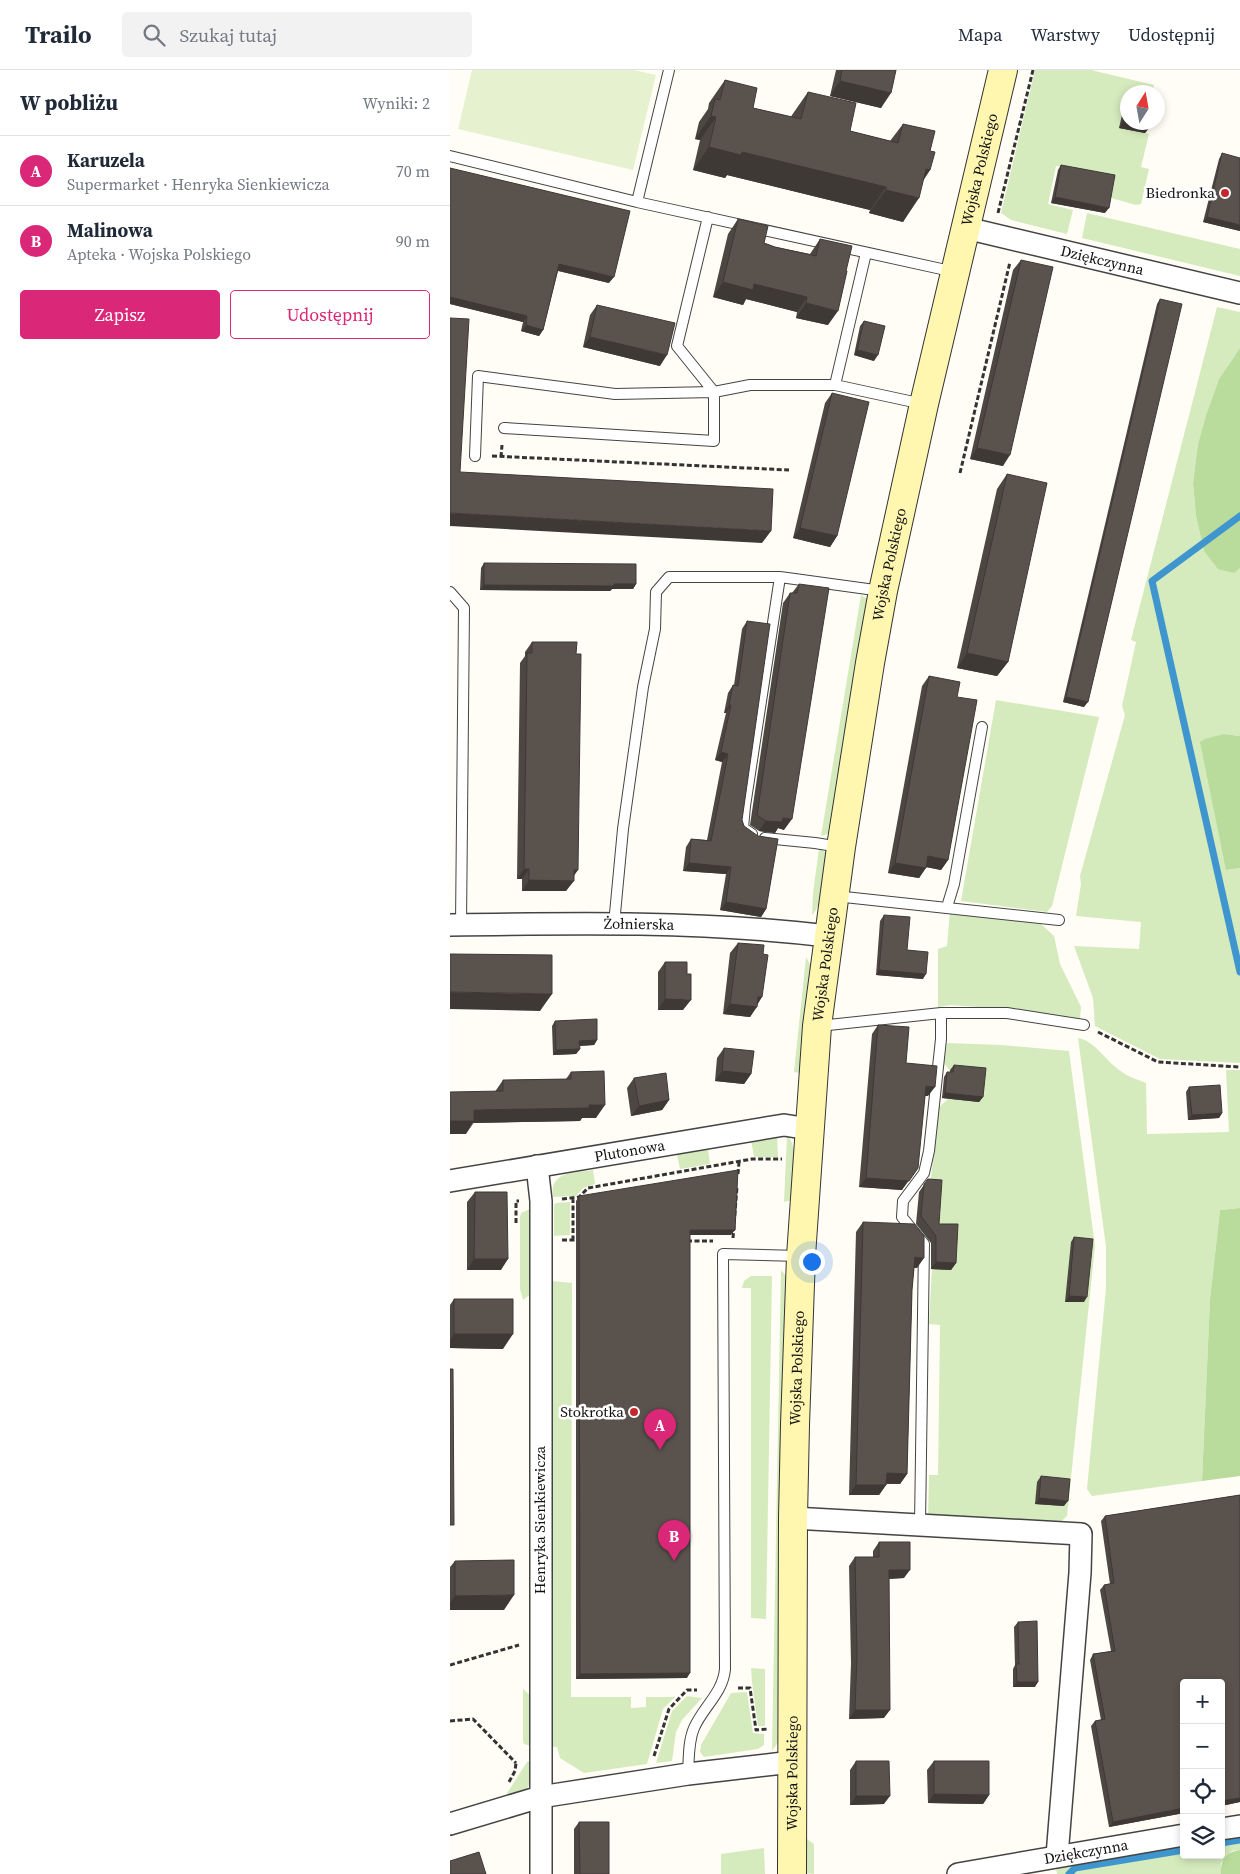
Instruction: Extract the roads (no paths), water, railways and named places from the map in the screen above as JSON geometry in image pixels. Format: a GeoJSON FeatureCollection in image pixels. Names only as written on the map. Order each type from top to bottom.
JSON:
{"type":"FeatureCollection","features":[{"type":"Feature","properties":{"kind":"street","name":"Wojska Polskiego"},"geometry":{"type":"LineString","coordinates":[[792,1874],[793,1518],[801,1256],[817,1026],[841,847],[883,591],[924,404],[1003,70]]}},
{"type":"Feature","properties":{"kind":"street","name":"Dziękczynna"},"geometry":{"type":"LineString","coordinates":[[966,228],[1240,293]]}},
{"type":"Feature","properties":{"kind":"street","name":"Żołnierska"},"geometry":{"type":"LineString","coordinates":[[456,925],[670,925],[828,936]]}},
{"type":"Feature","properties":{"kind":"street","name":"Plutonowa"},"geometry":{"type":"LineString","coordinates":[[450,1181],[784,1125],[809,1128]]}},
{"type":"Feature","properties":{"kind":"street","name":"Henryka Sienkiewicza"},"geometry":{"type":"LineString","coordinates":[[537,1166],[540,1201],[541,1874]]}},
{"type":"Feature","properties":{"kind":"street"},"geometry":{"type":"LineString","coordinates":[[793,1518],[1081,1534],[1080,1573],[1057,1856]]}},
{"type":"Feature","properties":{"kind":"street"},"geometry":{"type":"LineString","coordinates":[[450,1824],[540,1797],[688,1774],[792,1762]]}},
{"type":"Feature","properties":{"kind":"street"},"geometry":{"type":"LineString","coordinates":[[1225,1828],[1240,1826]]}},
{"type":"Feature","properties":{"kind":"street","name":"Dziękczynna"},"geometry":{"type":"LineString","coordinates":[[958,1874],[1180,1837]]}},
{"type":"Feature","properties":{"kind":"lane"},"geometry":{"type":"LineString","coordinates":[[638,202],[669,70]]}},
{"type":"Feature","properties":{"kind":"lane"},"geometry":{"type":"LineString","coordinates":[[450,156],[638,202],[956,272]]}},
{"type":"Feature","properties":{"kind":"lane"},"geometry":{"type":"LineString","coordinates":[[504,428],[714,441],[714,392],[677,346],[708,217]]}},
{"type":"Feature","properties":{"kind":"lane"},"geometry":{"type":"LineString","coordinates":[[835,385],[866,253]]}},
{"type":"Feature","properties":{"kind":"lane"},"geometry":{"type":"LineString","coordinates":[[476,456],[478,376],[615,394],[714,392],[750,385],[835,385],[924,404]]}},
{"type":"Feature","properties":{"kind":"lane"},"geometry":{"type":"LineString","coordinates":[[614,924],[622,829],[643,687],[655,628],[656,592],[670,577],[780,577],[883,591]]}},
{"type":"Feature","properties":{"kind":"lane"},"geometry":{"type":"LineString","coordinates":[[780,577],[745,806],[744,828],[756,838],[841,847]]}},
{"type":"Feature","properties":{"kind":"lane"},"geometry":{"type":"LineString","coordinates":[[450,592],[464,608],[456,925]]}},
{"type":"Feature","properties":{"kind":"lane"},"geometry":{"type":"LineString","coordinates":[[948,907],[954,884],[982,727]]}},
{"type":"Feature","properties":{"kind":"lane"},"geometry":{"type":"LineString","coordinates":[[834,896],[1059,920]]}},
{"type":"Feature","properties":{"kind":"lane"},"geometry":{"type":"LineString","coordinates":[[920,1525],[924,1244],[902,1218],[902,1210],[903,1201],[924,1173],[929,1151],[941,1040],[941,1013]]}},
{"type":"Feature","properties":{"kind":"lane"},"geometry":{"type":"LineString","coordinates":[[817,1026],[941,1013],[1007,1013],[1084,1025]]}},
{"type":"Feature","properties":{"kind":"lane"},"geometry":{"type":"LineString","coordinates":[[688,1774],[691,1738],[694,1729],[699,1718],[720,1688],[725,1669],[723,1254],[801,1256]]}},
{"type":"Feature","properties":{"kind":"waterway"},"geometry":{"type":"LineString","coordinates":[[1240,516],[1152,581],[1240,972]]}},
{"type":"Feature","properties":{"kind":"waterway"},"geometry":{"type":"LineString","coordinates":[[1225,1842],[1240,1840]]}},
{"type":"Feature","properties":{"kind":"waterway"},"geometry":{"type":"LineString","coordinates":[[1069,1874],[1075,1868],[1180,1851]]}},
{"type":"Feature","properties":{"kind":"place","name":"Biedronka"},"geometry":{"type":"Point","coordinates":[1225,193]}},
{"type":"Feature","properties":{"kind":"place","name":"Stokrotka"},"geometry":{"type":"Point","coordinates":[634,1412]}},
{"type":"Feature","properties":{"kind":"place","name":"Karuzela"},"geometry":{"type":"Point","coordinates":[660,1450]}},
{"type":"Feature","properties":{"kind":"place","name":"Malinowa"},"geometry":{"type":"Point","coordinates":[674,1561]}}]}
